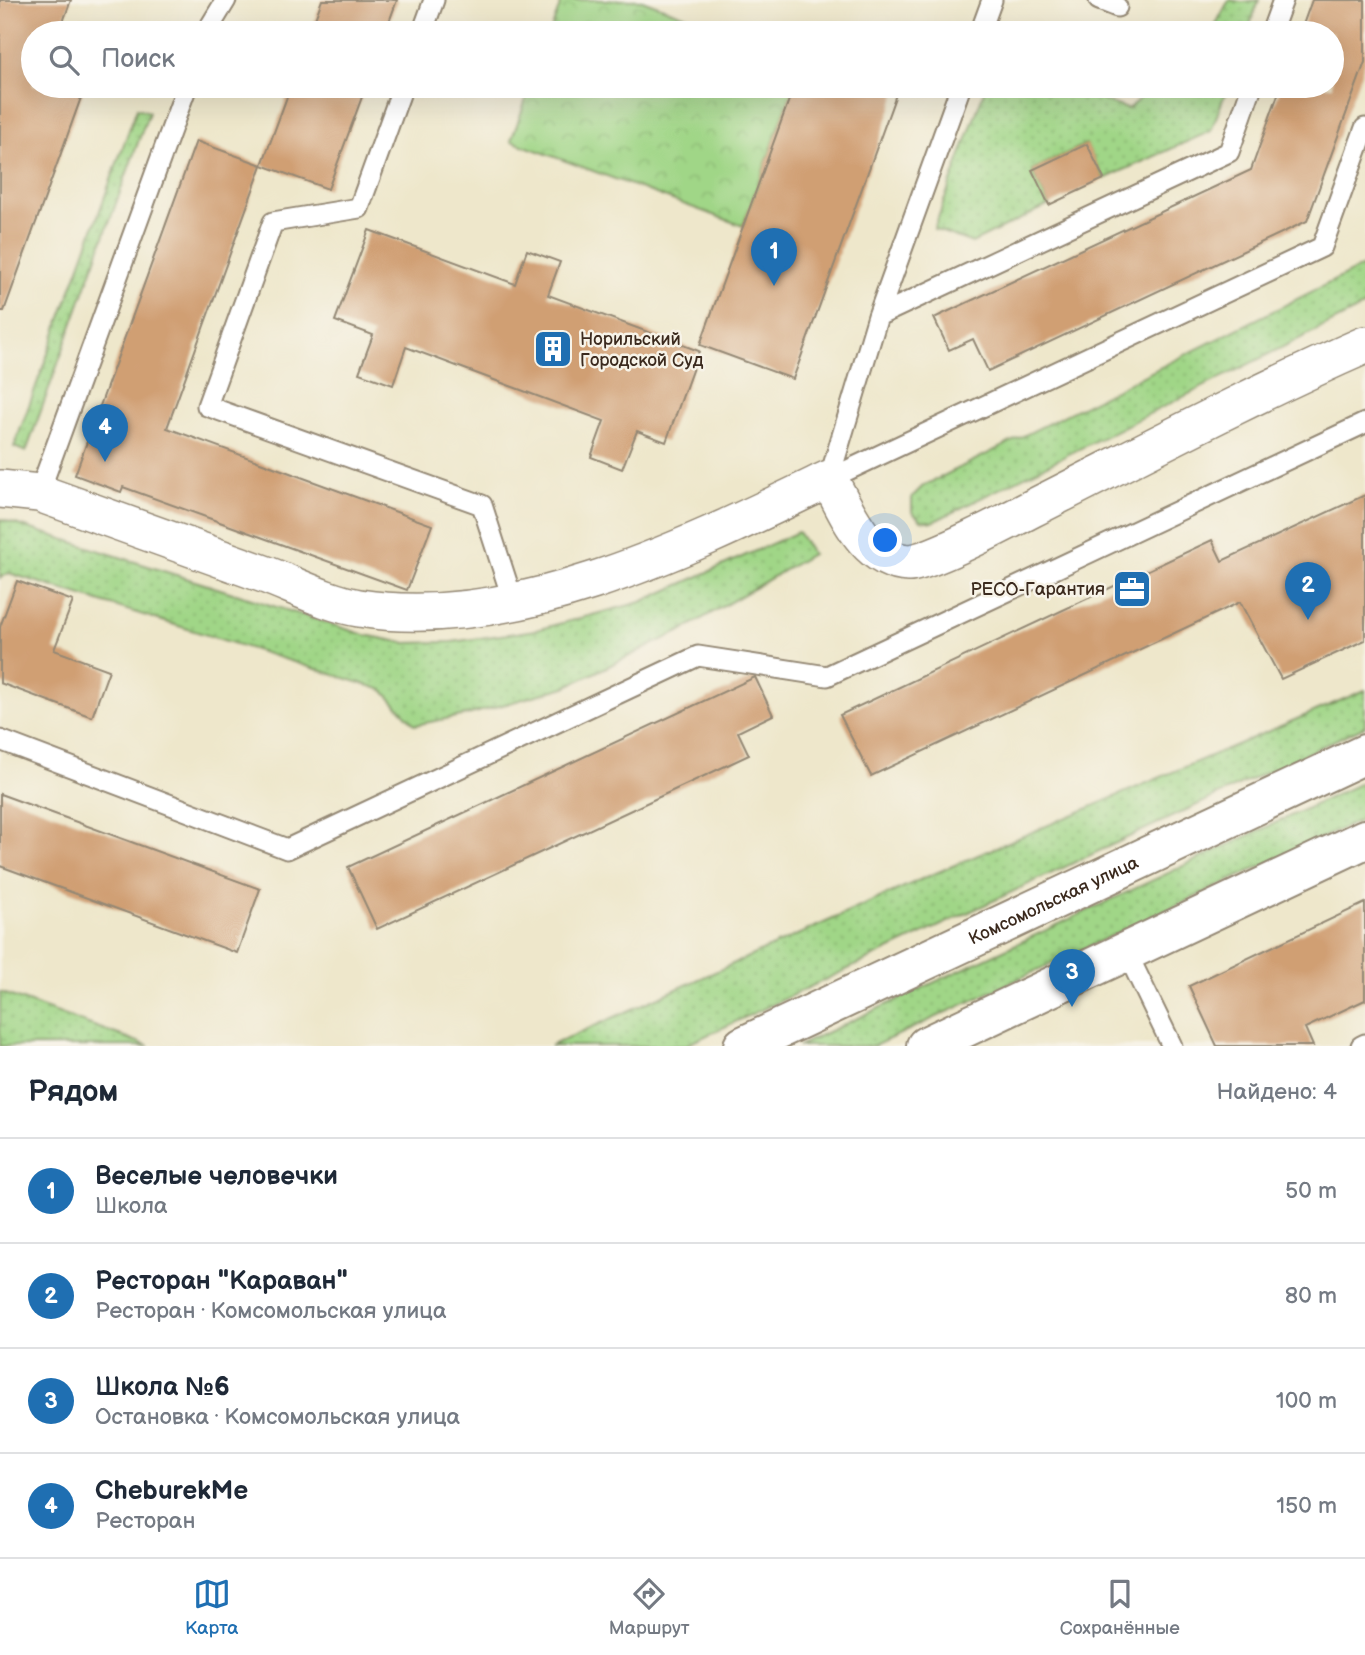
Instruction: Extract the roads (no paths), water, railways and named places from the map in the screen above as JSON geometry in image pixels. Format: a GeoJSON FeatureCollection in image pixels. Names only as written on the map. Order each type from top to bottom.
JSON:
{"type":"FeatureCollection","features":[{"type":"Feature","properties":{"kind":"street"},"geometry":{"type":"LineString","coordinates":[[0,489],[39,493],[358,608],[435,611],[513,601],[588,585],[756,514],[829,479],[858,533],[882,555],[911,563],[987,532],[1283,382],[1365,345]]}},
{"type":"Feature","properties":{"kind":"street","name":"Комсомольская улица"},"geometry":{"type":"LineString","coordinates":[[743,1046],[1365,754]]}},
{"type":"Feature","properties":{"kind":"street"},"geometry":{"type":"LineString","coordinates":[[926,1046],[1365,839]]}},
{"type":"Feature","properties":{"kind":"lane"},"geometry":{"type":"LineString","coordinates":[[213,21],[226,0]]}},
{"type":"Feature","properties":{"kind":"lane"},"geometry":{"type":"LineString","coordinates":[[426,21],[434,0]]}},
{"type":"Feature","properties":{"kind":"lane"},"geometry":{"type":"LineString","coordinates":[[984,21],[992,0]]}},
{"type":"Feature","properties":{"kind":"lane"},"geometry":{"type":"LineString","coordinates":[[1098,0],[1118,7]]}},
{"type":"Feature","properties":{"kind":"lane"},"geometry":{"type":"LineString","coordinates":[[1275,21],[1283,0]]}},
{"type":"Feature","properties":{"kind":"lane"},"geometry":{"type":"LineString","coordinates":[[39,493],[183,98]]}},
{"type":"Feature","properties":{"kind":"lane"},"geometry":{"type":"LineString","coordinates":[[399,98],[359,208],[273,222],[207,406],[482,505],[513,601]]}},
{"type":"Feature","properties":{"kind":"lane"},"geometry":{"type":"LineString","coordinates":[[829,479],[878,316],[957,98]]}},
{"type":"Feature","properties":{"kind":"lane"},"geometry":{"type":"LineString","coordinates":[[878,316],[1229,152],[1248,98]]}},
{"type":"Feature","properties":{"kind":"lane"},"geometry":{"type":"LineString","coordinates":[[829,479],[1322,247],[1365,128]]}},
{"type":"Feature","properties":{"kind":"lane"},"geometry":{"type":"LineString","coordinates":[[0,740],[287,849],[698,656],[827,676],[1365,423]]}},
{"type":"Feature","properties":{"kind":"lane"},"geometry":{"type":"LineString","coordinates":[[1126,951],[1172,1046]]}},
{"type":"Feature","properties":{"kind":"place","name":"Веселые человечки"},"geometry":{"type":"Point","coordinates":[774,286]}},
{"type":"Feature","properties":{"kind":"place","name":"Норильский Городской Суд"},"geometry":{"type":"Point","coordinates":[553,349]}},
{"type":"Feature","properties":{"kind":"place","name":"CheburekMe"},"geometry":{"type":"Point","coordinates":[105,462]}},
{"type":"Feature","properties":{"kind":"place","name":"РЕСО-Гарантия"},"geometry":{"type":"Point","coordinates":[1132,589]}},
{"type":"Feature","properties":{"kind":"place","name":"Ресторан \"Караван\""},"geometry":{"type":"Point","coordinates":[1308,620]}},
{"type":"Feature","properties":{"kind":"place","name":"Школа №6"},"geometry":{"type":"Point","coordinates":[1072,1007]}}]}
